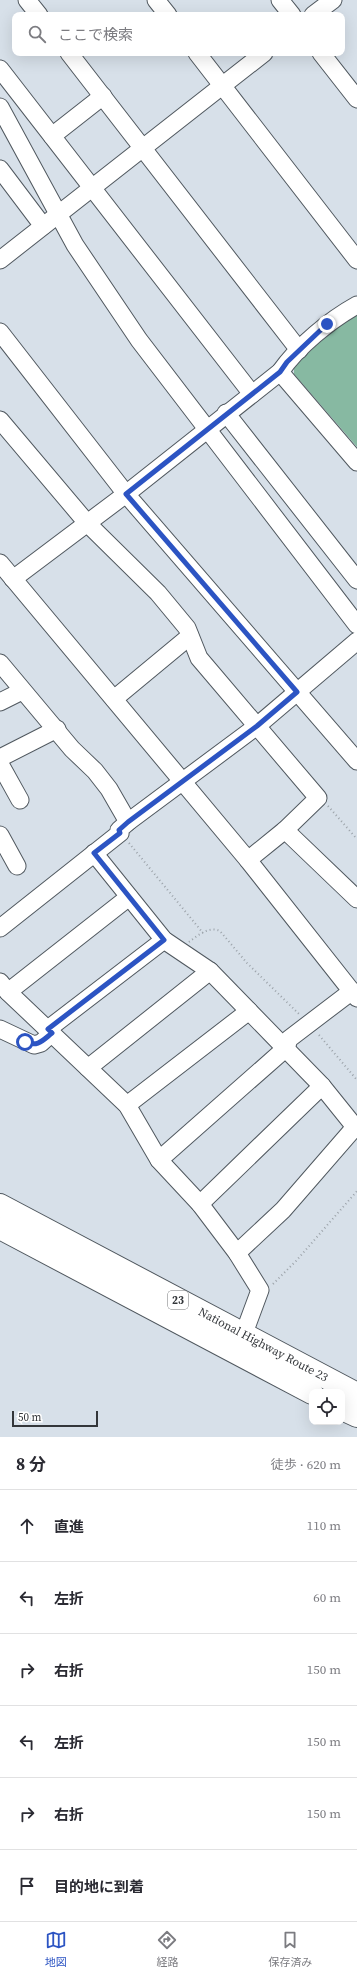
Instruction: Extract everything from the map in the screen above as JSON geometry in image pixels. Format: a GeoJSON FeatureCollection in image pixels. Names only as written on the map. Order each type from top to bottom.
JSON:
{"type":"FeatureCollection","features":[{"type":"Feature","properties":{"kind":"highway","name":"National Highway Route 23"},"geometry":{"type":"LineString","coordinates":[[0,1205],[240,1344],[309,1391]]}},
{"type":"Feature","properties":{"kind":"highway","name":"National Highway Route 23"},"geometry":{"type":"LineString","coordinates":[[0,1228],[240,1344],[357,1394]]}},
{"type":"Feature","properties":{"kind":"highway"},"geometry":{"type":"LineString","coordinates":[[345,1410],[357,1416]]}},
{"type":"Feature","properties":{"kind":"street"},"geometry":{"type":"LineString","coordinates":[[27,0],[37,12]]}},
{"type":"Feature","properties":{"kind":"street"},"geometry":{"type":"LineString","coordinates":[[156,0],[166,12]]}},
{"type":"Feature","properties":{"kind":"street"},"geometry":{"type":"LineString","coordinates":[[280,0],[290,12]]}},
{"type":"Feature","properties":{"kind":"street"},"geometry":{"type":"LineString","coordinates":[[317,12],[333,0]]}},
{"type":"Feature","properties":{"kind":"street"},"geometry":{"type":"LineString","coordinates":[[71,56],[300,350]]}},
{"type":"Feature","properties":{"kind":"street"},"geometry":{"type":"LineString","coordinates":[[199,56],[357,260]]}},
{"type":"Feature","properties":{"kind":"street"},"geometry":{"type":"LineString","coordinates":[[0,260],[260,56]]}},
{"type":"Feature","properties":{"kind":"street"},"geometry":{"type":"LineString","coordinates":[[324,56],[355,92]]}},
{"type":"Feature","properties":{"kind":"street"},"geometry":{"type":"LineString","coordinates":[[0,69],[252,394]]}},
{"type":"Feature","properties":{"kind":"street"},"geometry":{"type":"LineString","coordinates":[[52,136],[103,96]]}},
{"type":"Feature","properties":{"kind":"street"},"geometry":{"type":"LineString","coordinates":[[0,107],[75,245],[108,296],[357,625]]}},
{"type":"Feature","properties":{"kind":"street"},"geometry":{"type":"LineString","coordinates":[[0,169],[43,226]]}},
{"type":"Feature","properties":{"kind":"street"},"geometry":{"type":"LineString","coordinates":[[13,579],[208,430],[226,413],[280,372],[287,362],[327,324],[357,305]]}},
{"type":"Feature","properties":{"kind":"street"},"geometry":{"type":"LineString","coordinates":[[0,332],[126,494],[357,761]]}},
{"type":"Feature","properties":{"kind":"street"},"geometry":{"type":"LineString","coordinates":[[280,372],[357,462]]}},
{"type":"Feature","properties":{"kind":"street"},"geometry":{"type":"LineString","coordinates":[[226,413],[357,580]]}},
{"type":"Feature","properties":{"kind":"street"},"geometry":{"type":"LineString","coordinates":[[0,420],[87,523],[158,593],[187,628],[199,658],[318,798],[285,830],[248,860]]}},
{"type":"Feature","properties":{"kind":"street"},"geometry":{"type":"LineString","coordinates":[[0,563],[248,860],[354,994],[289,1039],[286,1048],[159,1160]]}},
{"type":"Feature","properties":{"kind":"street"},"geometry":{"type":"LineString","coordinates":[[114,699],[190,636]]}},
{"type":"Feature","properties":{"kind":"street"},"geometry":{"type":"LineString","coordinates":[[0,928],[182,780],[257,726],[357,641]]}},
{"type":"Feature","properties":{"kind":"street"},"geometry":{"type":"LineString","coordinates":[[0,663],[22,691],[57,729],[72,749],[95,771],[109,789],[122,828]]}},
{"type":"Feature","properties":{"kind":"street"},"geometry":{"type":"LineString","coordinates":[[0,702],[22,691]]}},
{"type":"Feature","properties":{"kind":"street"},"geometry":{"type":"LineString","coordinates":[[0,758],[57,729]]}},
{"type":"Feature","properties":{"kind":"street"},"geometry":{"type":"LineString","coordinates":[[0,764],[20,800]]}},
{"type":"Feature","properties":{"kind":"street"},"geometry":{"type":"LineString","coordinates":[[285,830],[357,899]]}},
{"type":"Feature","properties":{"kind":"street"},"geometry":{"type":"LineString","coordinates":[[0,835],[17,866]]}},
{"type":"Feature","properties":{"kind":"street"},"geometry":{"type":"LineString","coordinates":[[94,853],[164,940],[210,972],[322,1086],[355,1127],[283,1210],[237,1253]]}},
{"type":"Feature","properties":{"kind":"street"},"geometry":{"type":"LineString","coordinates":[[129,897],[4,987],[127,1105],[159,1160],[200,1204],[237,1253],[260,1290],[240,1344]]}},
{"type":"Feature","properties":{"kind":"street"},"geometry":{"type":"LineString","coordinates":[[0,1030],[34,1045],[41,1043],[50,1031],[164,940]]}},
{"type":"Feature","properties":{"kind":"street"},"geometry":{"type":"LineString","coordinates":[[88,1068],[210,972]]}},
{"type":"Feature","properties":{"kind":"street"},"geometry":{"type":"LineString","coordinates":[[127,1105],[249,1011]]}},
{"type":"Feature","properties":{"kind":"street"},"geometry":{"type":"LineString","coordinates":[[200,1204],[322,1086]]}},
{"type":"Feature","properties":{"kind":"path"},"geometry":{"type":"LineString","coordinates":[[318,798],[320,797],[357,839]]}},
{"type":"Feature","properties":{"kind":"path"},"geometry":{"type":"LineString","coordinates":[[122,828],[203,933]]}},
{"type":"Feature","properties":{"kind":"path"},"geometry":{"type":"LineString","coordinates":[[179,950],[203,933],[213,928],[220,931],[247,964],[309,1024],[357,1080]]}},
{"type":"Feature","properties":{"kind":"path"},"geometry":{"type":"LineString","coordinates":[[260,1290],[267,1290],[282,1276],[357,1191]]}},
{"type":"Feature","properties":{"kind":"green space"},"geometry":{"type":"Polygon","coordinates":[[[357,313],[357,447],[294,374],[294,366],[333,330],[357,313]]]}},
{"type":"Feature","properties":{"kind":"route"},"geometry":{"type":"LineString","coordinates":[[25,1042],[34,1045],[41,1043],[52,1033],[48,1029],[164,940],[94,853],[120,833],[119,830],[128,822],[182,780],[257,726],[297,692],[126,494],[208,430],[212,424],[280,372],[287,362],[327,324]]}}]}
